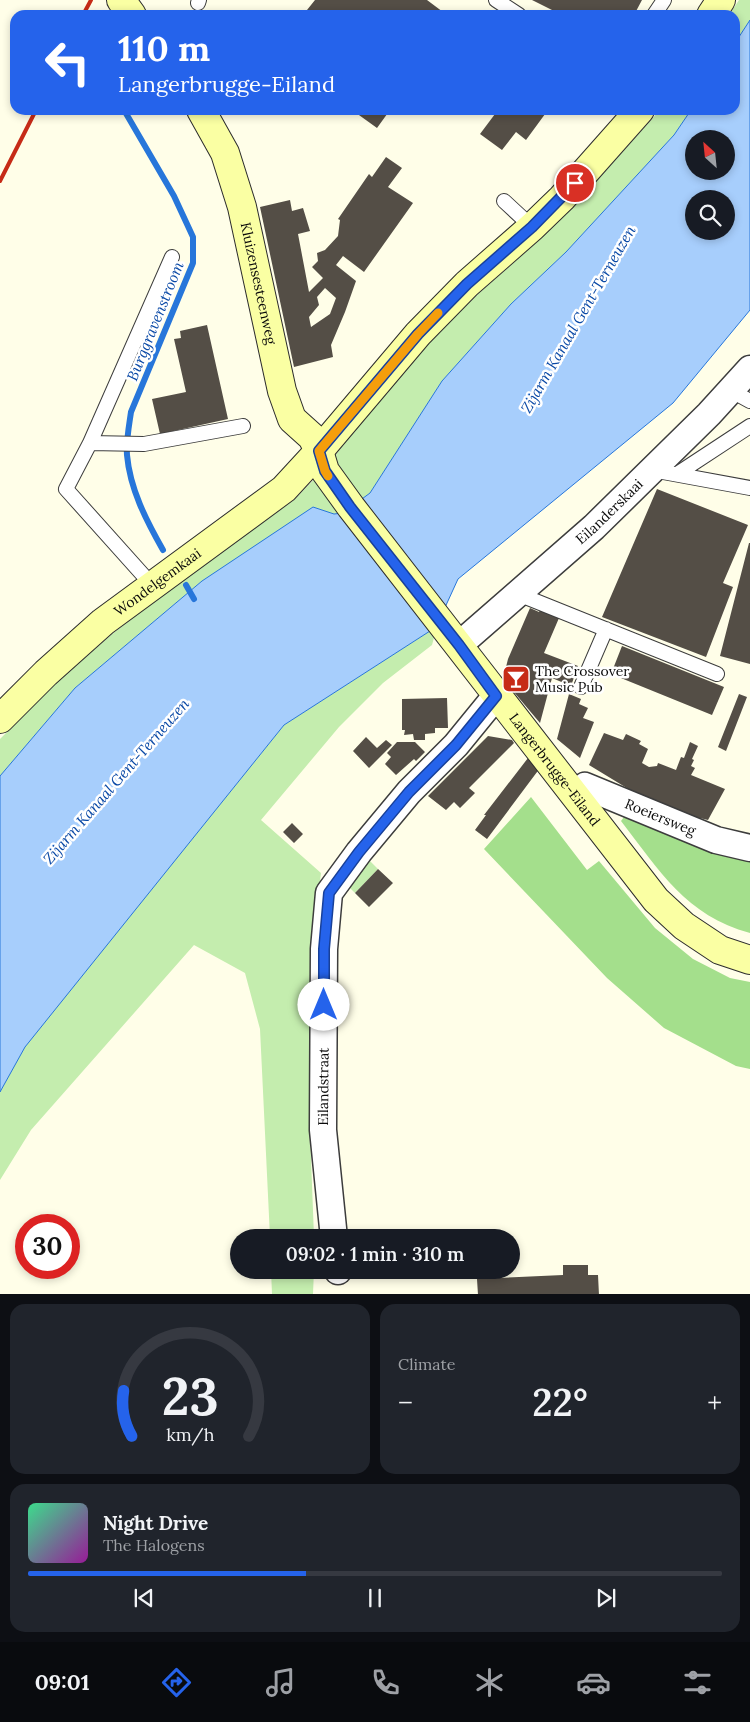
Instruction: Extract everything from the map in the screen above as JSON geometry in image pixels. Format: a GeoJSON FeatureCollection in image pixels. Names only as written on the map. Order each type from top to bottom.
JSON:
{"type":"FeatureCollection","features":[{"type":"Feature","properties":{"kind":"main road","name":"Kluizensesteenweg"},"geometry":{"type":"LineString","coordinates":[[204,115],[225,153],[242,207],[282,391],[292,418],[312,437],[319,451]]}},
{"type":"Feature","properties":{"kind":"main road","name":"Wondelgemkaai"},"geometry":{"type":"LineString","coordinates":[[0,719],[46,673],[96,629],[152,584],[284,489],[319,451],[418,334],[467,284],[532,227],[568,191],[636,115]]}},
{"type":"Feature","properties":{"kind":"main road","name":"Langerbrugge-Eiland"},"geometry":{"type":"LineString","coordinates":[[319,451],[325,471],[350,507],[656,900],[684,926],[720,950],[750,960]]}},
{"type":"Feature","properties":{"kind":"street","name":"Eilanderskaai"},"geometry":{"type":"LineString","coordinates":[[459,645],[594,528],[652,470],[740,396],[750,369]]}},
{"type":"Feature","properties":{"kind":"street","name":"Eilandstraat"},"geometry":{"type":"LineString","coordinates":[[333,1229],[323,1130],[324,949],[329,893],[359,852],[409,792],[456,745],[496,696]]}},
{"type":"Feature","properties":{"kind":"street","name":"Roeiersweg"},"geometry":{"type":"LineString","coordinates":[[575,795],[585,786],[716,840],[750,848]]}},
{"type":"Feature","properties":{"kind":"lane"},"geometry":{"type":"LineString","coordinates":[[496,0],[511,10]]}},
{"type":"Feature","properties":{"kind":"lane"},"geometry":{"type":"LineString","coordinates":[[504,201],[532,227]]}},
{"type":"Feature","properties":{"kind":"lane"},"geometry":{"type":"LineString","coordinates":[[152,584],[66,489],[90,443],[172,257]]}},
{"type":"Feature","properties":{"kind":"lane"},"geometry":{"type":"LineString","coordinates":[[90,443],[144,444],[243,426]]}},
{"type":"Feature","properties":{"kind":"lane"},"geometry":{"type":"LineString","coordinates":[[677,474],[750,426]]}},
{"type":"Feature","properties":{"kind":"lane"},"geometry":{"type":"LineString","coordinates":[[652,470],[750,488]]}},
{"type":"Feature","properties":{"kind":"lane"},"geometry":{"type":"LineString","coordinates":[[518,594],[717,674]]}},
{"type":"Feature","properties":{"kind":"lane"},"geometry":{"type":"LineString","coordinates":[[581,687],[606,629]]}},
{"type":"Feature","properties":{"kind":"green space"},"geometry":{"type":"Polygon","coordinates":[[[739,0],[750,0],[750,20],[740,35],[740,10],[732,10],[739,0]]]}},
{"type":"Feature","properties":{"kind":"green space"},"geometry":{"type":"Polygon","coordinates":[[[656,115],[688,115],[674,135],[566,252],[511,304],[442,381],[370,493],[343,513],[334,514],[202,581],[75,688],[0,776],[0,739],[56,683],[112,634],[161,596],[294,500],[327,466],[356,428],[428,344],[477,295],[572,208],[656,115]]]}},
{"type":"Feature","properties":{"kind":"green space"},"geometry":{"type":"Polygon","coordinates":[[[430,623],[435,634],[432,645],[383,683],[339,727],[261,820],[321,873],[312,948],[310,1132],[314,1229],[270,1229],[260,1029],[245,973],[194,945],[31,1130],[0,1180],[0,1092],[24,1047],[284,725],[430,631],[430,623]]]}},
{"type":"Feature","properties":{"kind":"green space"},"geometry":{"type":"Polygon","coordinates":[[[531,797],[587,870],[599,861],[655,928],[693,959],[730,978],[750,982],[750,1069],[736,1066],[664,1028],[607,978],[484,849],[531,797]]]}},
{"type":"Feature","properties":{"kind":"green space"},"geometry":{"type":"Polygon","coordinates":[[[627,813],[750,857],[750,933],[708,915],[676,889],[648,857],[621,821],[627,813]]]}},
{"type":"Feature","properties":{"kind":"green space"},"geometry":{"type":"Polygon","coordinates":[[[368,859],[378,869],[355,893],[345,883],[368,859]]]}},
{"type":"Feature","properties":{"kind":"green space"},"geometry":{"type":"Polygon","coordinates":[[[271,1279],[314,1279],[313,1294],[272,1294],[271,1279]]]}},
{"type":"Feature","properties":{"kind":"water","name":"Zijarm Kanaal Gent-Terneuzen"},"geometry":{"type":"Polygon","coordinates":[[[750,20],[750,310],[673,403],[458,579],[442,614],[430,631],[284,725],[25,1047],[0,1092],[0,776],[75,688],[202,581],[313,507],[334,514],[343,513],[370,493],[442,381],[511,304],[566,252],[674,135],[688,115],[740,115],[740,35],[750,20]]]}},
{"type":"Feature","properties":{"kind":"building"},"geometry":{"type":"Polygon","coordinates":[[[315,0],[427,0],[440,10],[307,10],[315,0]]]}},
{"type":"Feature","properties":{"kind":"building"},"geometry":{"type":"Polygon","coordinates":[[[532,0],[642,0],[637,10],[552,10],[532,0]]]}},
{"type":"Feature","properties":{"kind":"building"},"geometry":{"type":"Polygon","coordinates":[[[359,115],[386,115],[377,128],[359,115]]]}},
{"type":"Feature","properties":{"kind":"building"},"geometry":{"type":"Polygon","coordinates":[[[494,115],[544,115],[526,140],[516,132],[502,150],[480,134],[494,115]]]}},
{"type":"Feature","properties":{"kind":"building"},"geometry":{"type":"Polygon","coordinates":[[[386,157],[402,168],[388,187],[413,203],[364,272],[343,256],[336,265],[356,281],[331,345],[333,357],[294,367],[260,207],[290,200],[292,211],[303,208],[310,231],[298,234],[309,292],[323,278],[312,267],[318,261],[317,253],[325,250],[338,236],[340,220],[338,219],[369,174],[372,177],[386,157]],[[325,288],[317,297],[319,305],[309,317],[311,327],[330,314],[336,298],[325,288]]]}},
{"type":"Feature","properties":{"kind":"building"},"geometry":{"type":"Polygon","coordinates":[[[207,325],[228,419],[160,434],[152,399],[186,392],[174,339],[181,338],[180,331],[207,325]]]}},
{"type":"Feature","properties":{"kind":"building"},"geometry":{"type":"Polygon","coordinates":[[[657,489],[748,525],[723,583],[733,587],[706,657],[602,617],[657,489]]]}},
{"type":"Feature","properties":{"kind":"building"},"geometry":{"type":"Polygon","coordinates":[[[750,543],[750,664],[720,656],[750,543]]]}},
{"type":"Feature","properties":{"kind":"building"},"geometry":{"type":"Polygon","coordinates":[[[530,608],[559,618],[544,653],[578,666],[571,686],[552,678],[540,723],[503,679],[508,659],[530,608]]]}},
{"type":"Feature","properties":{"kind":"building"},"geometry":{"type":"Polygon","coordinates":[[[622,646],[724,687],[712,715],[611,674],[622,646]]]}},
{"type":"Feature","properties":{"kind":"building"},"geometry":{"type":"Polygon","coordinates":[[[569,694],[581,699],[579,704],[588,708],[583,718],[594,722],[580,758],[557,739],[569,694]]]}},
{"type":"Feature","properties":{"kind":"building"},"geometry":{"type":"Polygon","coordinates":[[[739,694],[747,697],[726,751],[718,747],[739,694]]]}},
{"type":"Feature","properties":{"kind":"building"},"geometry":{"type":"Polygon","coordinates":[[[447,698],[448,728],[435,728],[435,733],[425,734],[425,740],[414,740],[413,734],[404,735],[405,730],[402,730],[402,699],[447,698]]]}},
{"type":"Feature","properties":{"kind":"building"},"geometry":{"type":"Polygon","coordinates":[[[604,733],[623,740],[626,734],[641,741],[639,744],[648,749],[642,763],[649,767],[657,766],[658,763],[676,770],[681,757],[684,758],[690,742],[698,746],[692,759],[694,760],[691,766],[695,768],[691,775],[725,789],[708,820],[683,814],[635,793],[589,765],[604,733]]]}},
{"type":"Feature","properties":{"kind":"building"},"geometry":{"type":"Polygon","coordinates":[[[488,736],[512,740],[514,743],[469,788],[475,793],[460,808],[454,802],[446,810],[428,796],[488,736]]]}},
{"type":"Feature","properties":{"kind":"building"},"geometry":{"type":"Polygon","coordinates":[[[366,737],[377,748],[386,740],[392,745],[369,768],[353,751],[366,737]]]}},
{"type":"Feature","properties":{"kind":"building"},"geometry":{"type":"Polygon","coordinates":[[[397,742],[415,742],[425,752],[396,775],[385,764],[391,757],[387,753],[397,742]]]}},
{"type":"Feature","properties":{"kind":"building"},"geometry":{"type":"Polygon","coordinates":[[[528,758],[540,768],[487,839],[475,830],[486,815],[484,815],[528,758]]]}},
{"type":"Feature","properties":{"kind":"building"},"geometry":{"type":"Polygon","coordinates":[[[292,823],[303,834],[294,843],[283,832],[292,823]]]}},
{"type":"Feature","properties":{"kind":"building"},"geometry":{"type":"Polygon","coordinates":[[[378,869],[393,883],[369,907],[355,893],[378,869]]]}},
{"type":"Feature","properties":{"kind":"building"},"geometry":{"type":"Polygon","coordinates":[[[563,1265],[588,1265],[588,1275],[598,1275],[599,1294],[478,1294],[477,1279],[520,1279],[520,1277],[563,1275],[563,1265]]]}},
{"type":"Feature","properties":{"kind":"waterway","name":"Burggravenstroom"},"geometry":{"type":"LineString","coordinates":[[127,115],[174,196],[193,237],[193,263],[131,412],[127,439],[127,455],[135,492],[163,550]]}},
{"type":"Feature","properties":{"kind":"waterway","name":"Burggravenstroom"},"geometry":{"type":"LineString","coordinates":[[186,585],[194,599]]}},
{"type":"Feature","properties":{"kind":"railway"},"geometry":{"type":"LineString","coordinates":[[86,10],[91,0]]}},
{"type":"Feature","properties":{"kind":"railway"},"geometry":{"type":"LineString","coordinates":[[0,181],[33,115]]}},
{"type":"Feature","properties":{"kind":"slow traffic"},"geometry":{"type":"LineString","coordinates":[[328,476],[319,451],[438,313]]}},
{"type":"Feature","properties":{"kind":"place","name":"The Crossover Music Pub"},"geometry":{"type":"Point","coordinates":[516,679]}},
{"type":"Feature","properties":{"kind":"route"},"geometry":{"type":"LineString","coordinates":[[324,1005],[324,949],[329,893],[359,852],[409,792],[456,745],[496,696],[459,645],[350,507],[325,471],[319,451],[418,334],[467,284],[532,227],[575,183]]}}]}
